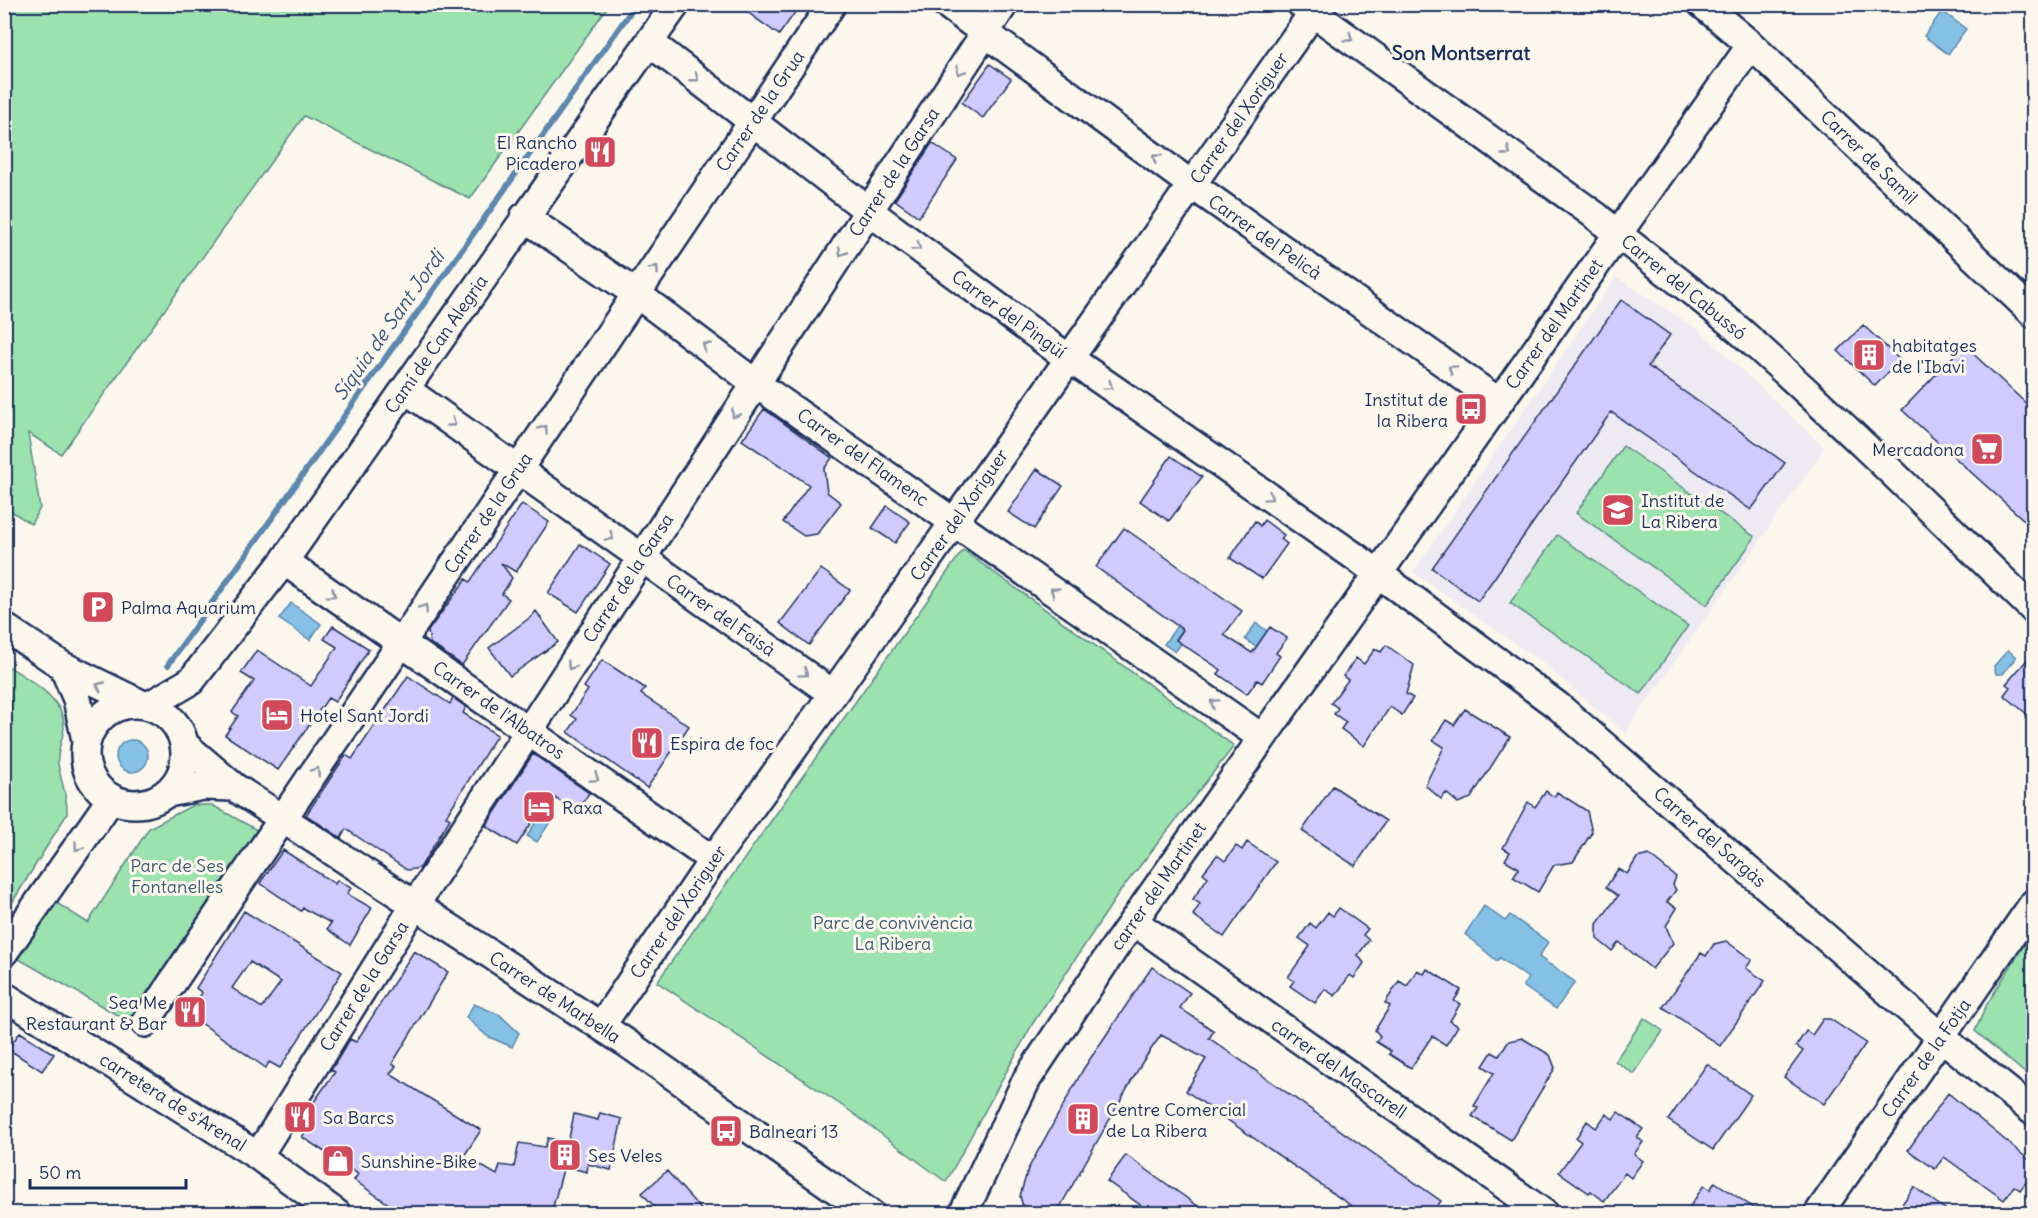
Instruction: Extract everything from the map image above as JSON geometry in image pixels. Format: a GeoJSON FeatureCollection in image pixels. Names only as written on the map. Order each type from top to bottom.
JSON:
{"type":"FeatureCollection","features":[{"type":"Feature","properties":{"kind":"street","name":"Camí de Can Alegria"},"geometry":{"type":"LineString","coordinates":[[191,681],[284,561],[676,4]]}},
{"type":"Feature","properties":{"kind":"street","name":"Carrer de la Grua"},"geometry":{"type":"LineString","coordinates":[[145,1023],[284,820],[516,470],[638,295],[832,4]]}},
{"type":"Feature","properties":{"kind":"street","name":"Carrer del Pelicà"},"geometry":{"type":"LineString","coordinates":[[946,4],[1192,185],[1499,402]]}},
{"type":"Feature","properties":{"kind":"street","name":"Carrer de la Garsa"},"geometry":{"type":"LineString","coordinates":[[258,1156],[415,905],[1004,4]]}},
{"type":"Feature","properties":{"kind":"street","name":"Carrer de Samil"},"geometry":{"type":"LineString","coordinates":[[1702,4],[1751,45],[2034,314]]}},
{"type":"Feature","properties":{"kind":"street","name":"Carrer del Xoriguer"},"geometry":{"type":"LineString","coordinates":[[601,1026],[713,860],[956,521],[1192,185],[1311,7]]}},
{"type":"Feature","properties":{"kind":"street","name":"Carrer del Cabussó"},"geometry":{"type":"LineString","coordinates":[[1311,7],[1596,216],[1746,336],[1870,450],[2034,610]]}},
{"type":"Feature","properties":{"kind":"street","name":"Carrer del Pingüí"},"geometry":{"type":"LineString","coordinates":[[649,42],[869,211],[1069,358],[1378,574]]}},
{"type":"Feature","properties":{"kind":"street","name":"Carrer del Martinet"},"geometry":{"type":"LineString","coordinates":[[1378,574],[1751,45]]}},
{"type":"Feature","properties":{"kind":"street","name":"Carrer del Flamenc"},"geometry":{"type":"LineString","coordinates":[[524,217],[638,295],[755,383],[956,521],[1262,737]]}},
{"type":"Feature","properties":{"kind":"street","name":"Carrer del Faisà"},"geometry":{"type":"LineString","coordinates":[[405,389],[833,694]]}},
{"type":"Feature","properties":{"kind":"street","name":"Carrer de l'Albatros"},"geometry":{"type":"LineString","coordinates":[[284,561],[402,641],[713,860]]}},
{"type":"Feature","properties":{"kind":"street","name":"carrer del Martinet"},"geometry":{"type":"LineString","coordinates":[[963,1214],[1027,1079],[1133,921],[1378,574]]}},
{"type":"Feature","properties":{"kind":"street","name":"Carrer del Sargàs"},"geometry":{"type":"LineString","coordinates":[[1378,574],[1558,706],[1941,1036],[2034,1112]]}},
{"type":"Feature","properties":{"kind":"street"},"geometry":{"type":"LineString","coordinates":[[4,627],[63,666],[171,717],[185,742]]}},
{"type":"Feature","properties":{"kind":"street"},"geometry":{"type":"LineString","coordinates":[[63,666],[77,699],[86,740],[86,766],[90,776],[111,799],[131,804],[154,801],[168,793],[203,786],[234,787]]}},
{"type":"Feature","properties":{"kind":"street"},"geometry":{"type":"LineString","coordinates":[[86,740],[100,718],[119,706],[144,704],[191,681]]}},
{"type":"Feature","properties":{"kind":"street"},"geometry":{"type":"LineString","coordinates":[[168,793],[182,775],[185,742],[184,707],[191,681]]}},
{"type":"Feature","properties":{"kind":"street","name":"Carrer de Marbella"},"geometry":{"type":"LineString","coordinates":[[185,742],[234,787],[601,1026],[871,1214]]}},
{"type":"Feature","properties":{"kind":"street"},"geometry":{"type":"LineString","coordinates":[[4,952],[111,799]]}},
{"type":"Feature","properties":{"kind":"street","name":"Carrer de la Fotja"},"geometry":{"type":"LineString","coordinates":[[1818,1214],[2034,903]]}},
{"type":"Feature","properties":{"kind":"street","name":"carrer del Mascarell"},"geometry":{"type":"LineString","coordinates":[[1133,921],[1545,1214]]}},
{"type":"Feature","properties":{"kind":"street","name":"carretera de s'Arenal"},"geometry":{"type":"LineString","coordinates":[[4,996],[258,1156],[337,1214]]}},
{"type":"Feature","properties":{"kind":"shaded area","name":"Institut de La Ribera"},"geometry":{"type":"Polygon","coordinates":[[[1616,277],[1700,331],[1825,448],[1625,733],[1540,661],[1413,572],[1616,277]]]}},
{"type":"Feature","properties":{"kind":"green space"},"geometry":{"type":"Polygon","coordinates":[[[5,4],[609,5],[470,199],[304,116],[61,454],[28,433],[40,508],[31,524],[5,507],[5,4]]]}},
{"type":"Feature","properties":{"kind":"green space"},"geometry":{"type":"Polygon","coordinates":[[[1623,446],[1755,537],[1707,605],[1576,513],[1623,446]]]}},
{"type":"Feature","properties":{"kind":"green space"},"geometry":{"type":"Polygon","coordinates":[[[1557,535],[1688,626],[1641,694],[1510,603],[1557,535]]]}},
{"type":"Feature","properties":{"kind":"green space","name":"Parc de convivència La Ribera"},"geometry":{"type":"Polygon","coordinates":[[[963,550],[1234,746],[1121,890],[1033,1023],[946,1182],[850,1111],[657,982],[963,550]]]}},
{"type":"Feature","properties":{"kind":"green space"},"geometry":{"type":"Polygon","coordinates":[[[5,664],[42,689],[58,706],[64,731],[58,759],[67,814],[5,914],[5,664]]]}},
{"type":"Feature","properties":{"kind":"green space","name":"Parc de Ses Fontanelles"},"geometry":{"type":"Polygon","coordinates":[[[193,805],[212,805],[264,834],[133,1024],[10,954],[49,898],[88,923],[149,828],[193,805]]]}},
{"type":"Feature","properties":{"kind":"green space"},"geometry":{"type":"Polygon","coordinates":[[[2033,931],[2033,1080],[1975,1031],[1987,1004],[2033,931]]]}},
{"type":"Feature","properties":{"kind":"green space"},"geometry":{"type":"Polygon","coordinates":[[[1644,1018],[1663,1031],[1634,1074],[1615,1061],[1644,1018]]]}},
{"type":"Feature","properties":{"kind":"water"},"geometry":{"type":"Polygon","coordinates":[[[1942,11],[1966,29],[1948,54],[1924,36],[1942,11]]]}},
{"type":"Feature","properties":{"kind":"water"},"geometry":{"type":"Polygon","coordinates":[[[291,603],[321,624],[310,640],[279,619],[291,603]]]}},
{"type":"Feature","properties":{"kind":"water"},"geometry":{"type":"Polygon","coordinates":[[[1256,623],[1267,631],[1256,647],[1245,639],[1256,623]]]}},
{"type":"Feature","properties":{"kind":"water"},"geometry":{"type":"Polygon","coordinates":[[[1177,626],[1183,629],[1176,639],[1181,644],[1175,652],[1164,644],[1177,626]]]}},
{"type":"Feature","properties":{"kind":"water"},"geometry":{"type":"Polygon","coordinates":[[[2008,650],[2016,657],[2003,674],[1996,674],[1994,666],[2008,650]]]}},
{"type":"Feature","properties":{"kind":"water"},"geometry":{"type":"Polygon","coordinates":[[[132,740],[143,745],[148,756],[143,767],[132,772],[121,767],[116,756],[121,745],[132,740]]]}},
{"type":"Feature","properties":{"kind":"water"},"geometry":{"type":"Polygon","coordinates":[[[540,816],[550,822],[537,842],[527,836],[540,816]]]}},
{"type":"Feature","properties":{"kind":"water"},"geometry":{"type":"Polygon","coordinates":[[[1484,906],[1505,921],[1510,915],[1548,942],[1539,957],[1575,982],[1556,1009],[1523,986],[1528,978],[1500,958],[1497,961],[1465,934],[1484,906]]]}},
{"type":"Feature","properties":{"kind":"water"},"geometry":{"type":"Polygon","coordinates":[[[474,1004],[500,1015],[519,1033],[512,1047],[487,1036],[466,1017],[474,1004]]]}},
{"type":"Feature","properties":{"kind":"building"},"geometry":{"type":"Polygon","coordinates":[[[736,4],[801,4],[779,35],[736,4]]]}},
{"type":"Feature","properties":{"kind":"building"},"geometry":{"type":"Polygon","coordinates":[[[990,64],[1011,79],[983,118],[962,103],[990,64]]]}},
{"type":"Feature","properties":{"kind":"building"},"geometry":{"type":"Polygon","coordinates":[[[932,143],[957,160],[919,217],[895,200],[932,143]]]}},
{"type":"Feature","properties":{"kind":"building"},"geometry":{"type":"Polygon","coordinates":[[[1621,300],[1670,335],[1648,366],[1785,463],[1751,510],[1611,412],[1478,601],[1432,568],[1621,300]]]}},
{"type":"Feature","properties":{"kind":"building","name":"habitatges de l'Ibavi"},"geometry":{"type":"Polygon","coordinates":[[[1863,325],[1900,360],[1875,386],[1838,351],[1863,325]]]}},
{"type":"Feature","properties":{"kind":"building"},"geometry":{"type":"Polygon","coordinates":[[[1964,345],[2034,411],[2034,529],[1902,410],[1964,345]]]}},
{"type":"Feature","properties":{"kind":"building"},"geometry":{"type":"Polygon","coordinates":[[[764,409],[832,458],[824,469],[827,492],[841,503],[817,534],[804,536],[783,522],[809,485],[742,440],[764,409]]]}},
{"type":"Feature","properties":{"kind":"building"},"geometry":{"type":"Polygon","coordinates":[[[1171,456],[1202,477],[1169,521],[1140,501],[1171,456]]]}},
{"type":"Feature","properties":{"kind":"building"},"geometry":{"type":"Polygon","coordinates":[[[1037,469],[1063,486],[1034,529],[1008,512],[1037,469]]]}},
{"type":"Feature","properties":{"kind":"building"},"geometry":{"type":"Polygon","coordinates":[[[522,504],[549,522],[516,572],[501,563],[512,578],[502,594],[509,599],[462,665],[430,643],[428,631],[466,579],[470,582],[522,504]]]}},
{"type":"Feature","properties":{"kind":"building"},"geometry":{"type":"Polygon","coordinates":[[[887,506],[910,522],[895,543],[872,528],[887,506]]]}},
{"type":"Feature","properties":{"kind":"building"},"geometry":{"type":"Polygon","coordinates":[[[1264,520],[1284,535],[1281,539],[1287,544],[1262,579],[1230,558],[1255,521],[1260,526],[1264,520]]]}},
{"type":"Feature","properties":{"kind":"building"},"geometry":{"type":"Polygon","coordinates":[[[1124,528],[1242,611],[1224,635],[1252,653],[1270,627],[1287,638],[1276,653],[1280,656],[1262,683],[1257,680],[1247,694],[1218,674],[1221,670],[1176,640],[1183,630],[1096,567],[1124,528]]]}},
{"type":"Feature","properties":{"kind":"building"},"geometry":{"type":"Polygon","coordinates":[[[580,544],[610,564],[578,612],[548,593],[580,544]]]}},
{"type":"Feature","properties":{"kind":"building"},"geometry":{"type":"Polygon","coordinates":[[[821,569],[850,590],[809,645],[780,623],[821,569]]]}},
{"type":"Feature","properties":{"kind":"building"},"geometry":{"type":"Polygon","coordinates":[[[536,611],[558,642],[510,676],[489,648],[536,611]]]}},
{"type":"Feature","properties":{"kind":"building"},"geometry":{"type":"Polygon","coordinates":[[[333,626],[369,649],[335,702],[328,698],[278,770],[225,735],[238,716],[232,712],[254,681],[241,673],[257,650],[311,686],[337,647],[324,639],[333,626]]]}},
{"type":"Feature","properties":{"kind":"building"},"geometry":{"type":"Polygon","coordinates":[[[1386,645],[1414,665],[1406,694],[1413,698],[1402,715],[1390,707],[1364,746],[1341,729],[1346,722],[1334,714],[1338,708],[1331,703],[1348,680],[1343,676],[1356,658],[1364,664],[1375,649],[1381,652],[1386,645]]]}},
{"type":"Feature","properties":{"kind":"building"},"geometry":{"type":"Polygon","coordinates":[[[2034,652],[2034,720],[2004,695],[2010,687],[2006,684],[2034,652]]]}},
{"type":"Feature","properties":{"kind":"building"},"geometry":{"type":"Polygon","coordinates":[[[602,660],[645,688],[641,694],[689,726],[647,788],[568,732],[577,719],[571,715],[588,690],[584,687],[602,660]]]}},
{"type":"Feature","properties":{"kind":"building"},"geometry":{"type":"Polygon","coordinates":[[[408,676],[450,704],[453,698],[466,707],[463,713],[497,735],[446,816],[450,819],[420,868],[407,870],[346,829],[341,838],[306,815],[346,755],[352,759],[408,676]]]}},
{"type":"Feature","properties":{"kind":"building"},"geometry":{"type":"Polygon","coordinates":[[[1465,709],[1510,737],[1471,798],[1458,803],[1446,793],[1441,799],[1425,785],[1444,747],[1433,740],[1446,720],[1454,725],[1465,709]]]}},
{"type":"Feature","properties":{"kind":"building"},"geometry":{"type":"Polygon","coordinates":[[[533,754],[589,793],[577,812],[550,795],[517,845],[486,826],[533,754]]]}},
{"type":"Feature","properties":{"kind":"building"},"geometry":{"type":"Polygon","coordinates":[[[1333,786],[1386,821],[1355,866],[1302,831],[1333,786]]]}},
{"type":"Feature","properties":{"kind":"building"},"geometry":{"type":"Polygon","coordinates":[[[1546,791],[1554,797],[1557,792],[1587,811],[1592,832],[1573,862],[1554,865],[1538,892],[1513,877],[1519,868],[1505,860],[1510,852],[1503,848],[1528,802],[1535,807],[1546,791]]]}},
{"type":"Feature","properties":{"kind":"building"},"geometry":{"type":"Polygon","coordinates":[[[1247,842],[1276,862],[1224,937],[1193,915],[1200,904],[1193,899],[1208,877],[1203,873],[1217,855],[1225,861],[1236,846],[1242,850],[1247,842]]]}},
{"type":"Feature","properties":{"kind":"building"},"geometry":{"type":"Polygon","coordinates":[[[283,850],[335,884],[337,880],[351,888],[347,894],[372,908],[350,945],[327,929],[331,923],[303,908],[301,911],[260,883],[283,850]]]}},
{"type":"Feature","properties":{"kind":"building"},"geometry":{"type":"Polygon","coordinates":[[[1649,855],[1676,877],[1673,885],[1676,890],[1667,902],[1677,908],[1666,926],[1673,943],[1652,969],[1619,942],[1612,951],[1597,939],[1597,924],[1618,896],[1606,887],[1618,869],[1627,874],[1637,858],[1649,855]]]}},
{"type":"Feature","properties":{"kind":"building"},"geometry":{"type":"Polygon","coordinates":[[[1339,908],[1368,929],[1363,935],[1369,940],[1358,955],[1364,963],[1354,978],[1350,975],[1335,996],[1325,989],[1315,1003],[1290,986],[1294,981],[1288,977],[1310,946],[1299,938],[1310,923],[1316,928],[1328,912],[1333,916],[1339,908]]]}},
{"type":"Feature","properties":{"kind":"building"},"geometry":{"type":"Polygon","coordinates":[[[244,911],[342,972],[280,1068],[269,1062],[266,1068],[188,1014],[202,993],[196,988],[244,911]],[[250,962],[232,988],[262,1008],[281,982],[250,962]]]}},
{"type":"Feature","properties":{"kind":"building"},"geometry":{"type":"Polygon","coordinates":[[[1726,941],[1752,960],[1746,968],[1765,981],[1720,1046],[1663,1007],[1701,953],[1706,956],[1714,944],[1726,941]]]}},
{"type":"Feature","properties":{"kind":"building"},"geometry":{"type":"Polygon","coordinates":[[[414,951],[448,972],[392,1064],[396,1066],[390,1074],[481,1130],[464,1156],[497,1175],[500,1165],[514,1167],[519,1143],[545,1147],[548,1138],[568,1143],[574,1114],[598,1120],[600,1113],[622,1119],[611,1170],[588,1164],[587,1172],[564,1166],[551,1214],[403,1214],[354,1180],[358,1174],[302,1137],[310,1126],[301,1120],[335,1072],[331,1070],[350,1039],[356,1042],[414,951]]]}},
{"type":"Feature","properties":{"kind":"building"},"geometry":{"type":"Polygon","coordinates":[[[1152,967],[1190,993],[1180,1008],[1214,1031],[1209,1038],[1441,1201],[1432,1214],[1363,1214],[1186,1091],[1206,1059],[1161,1035],[1143,1061],[1056,1214],[1025,1214],[1020,1196],[1028,1169],[1084,1068],[1152,967]]]}},
{"type":"Feature","properties":{"kind":"building"},"geometry":{"type":"Polygon","coordinates":[[[1427,969],[1461,990],[1454,1001],[1460,1004],[1450,1021],[1458,1026],[1446,1045],[1432,1036],[1411,1068],[1389,1054],[1391,1051],[1376,1042],[1380,1036],[1375,1030],[1390,1006],[1385,1003],[1399,981],[1407,986],[1417,970],[1424,974],[1427,969]]]}},
{"type":"Feature","properties":{"kind":"building"},"geometry":{"type":"Polygon","coordinates":[[[1823,1019],[1830,1019],[1866,1043],[1824,1104],[1784,1077],[1803,1051],[1796,1046],[1806,1031],[1812,1035],[1823,1019]]]}},
{"type":"Feature","properties":{"kind":"building"},"geometry":{"type":"Polygon","coordinates":[[[20,1032],[54,1054],[42,1071],[8,1049],[20,1032]]]}},
{"type":"Feature","properties":{"kind":"building"},"geometry":{"type":"Polygon","coordinates":[[[1522,1038],[1550,1055],[1555,1068],[1511,1140],[1472,1116],[1478,1108],[1474,1106],[1494,1073],[1483,1066],[1492,1052],[1499,1056],[1509,1041],[1522,1038]]]}},
{"type":"Feature","properties":{"kind":"building"},"geometry":{"type":"Polygon","coordinates":[[[1707,1064],[1751,1095],[1713,1150],[1668,1120],[1707,1064]]]}},
{"type":"Feature","properties":{"kind":"building"},"geometry":{"type":"Polygon","coordinates":[[[1948,1093],[2034,1164],[2034,1173],[2020,1190],[2014,1186],[2004,1200],[1944,1157],[1935,1169],[1908,1150],[1948,1093]]]}},
{"type":"Feature","properties":{"kind":"building"},"geometry":{"type":"Polygon","coordinates":[[[1618,1112],[1643,1129],[1637,1137],[1643,1142],[1634,1154],[1643,1161],[1631,1178],[1625,1173],[1604,1201],[1559,1172],[1581,1142],[1576,1138],[1587,1121],[1596,1128],[1606,1114],[1613,1119],[1618,1112]]]}},
{"type":"Feature","properties":{"kind":"building"},"geometry":{"type":"Polygon","coordinates":[[[1126,1155],[1209,1214],[1153,1214],[1107,1181],[1126,1155]]]}},
{"type":"Feature","properties":{"kind":"building"},"geometry":{"type":"Polygon","coordinates":[[[667,1171],[705,1214],[661,1214],[642,1193],[667,1171]]]}},
{"type":"Feature","properties":{"kind":"building"},"geometry":{"type":"Polygon","coordinates":[[[1715,1182],[1763,1214],[1685,1214],[1704,1185],[1710,1190],[1715,1182]]]}},
{"type":"Feature","properties":{"kind":"building"},"geometry":{"type":"Polygon","coordinates":[[[1914,1187],[1952,1214],[1895,1214],[1914,1187]]]}},
{"type":"Feature","properties":{"kind":"waterway","name":"Síquia de Sant Jordi"},"geometry":{"type":"LineString","coordinates":[[168,665],[636,4]]}},
{"type":"Feature","properties":{"kind":"place","name":"El Rancho Picadero"},"geometry":{"type":"Point","coordinates":[600,152]}},
{"type":"Feature","properties":{"kind":"place","name":"habitatges de l'Ibavi"},"geometry":{"type":"Point","coordinates":[1869,355]}},
{"type":"Feature","properties":{"kind":"place","name":"Institut de la Ribera"},"geometry":{"type":"Point","coordinates":[1471,409]}},
{"type":"Feature","properties":{"kind":"place","name":"Mercadona"},"geometry":{"type":"Point","coordinates":[1987,449]}},
{"type":"Feature","properties":{"kind":"place","name":"Institut de La Ribera"},"geometry":{"type":"Point","coordinates":[1618,510]}},
{"type":"Feature","properties":{"kind":"place","name":"Palma Aquarium"},"geometry":{"type":"Point","coordinates":[98,607]}},
{"type":"Feature","properties":{"kind":"place","name":"Hotel Sant Jordi"},"geometry":{"type":"Point","coordinates":[277,715]}},
{"type":"Feature","properties":{"kind":"place","name":"Espira de foc"},"geometry":{"type":"Point","coordinates":[647,743]}},
{"type":"Feature","properties":{"kind":"place","name":"Raxa"},"geometry":{"type":"Point","coordinates":[539,807]}},
{"type":"Feature","properties":{"kind":"place","name":"Sea Me Restaurant & Bar"},"geometry":{"type":"Point","coordinates":[190,1012]}},
{"type":"Feature","properties":{"kind":"place","name":"Sa Barcs"},"geometry":{"type":"Point","coordinates":[300,1117]}},
{"type":"Feature","properties":{"kind":"place","name":"Centre Comercial de La Ribera"},"geometry":{"type":"Point","coordinates":[1083,1119]}},
{"type":"Feature","properties":{"kind":"place","name":"Balneari 13"},"geometry":{"type":"Point","coordinates":[726,1131]}},
{"type":"Feature","properties":{"kind":"place","name":"Ses Veles"},"geometry":{"type":"Point","coordinates":[565,1155]}},
{"type":"Feature","properties":{"kind":"place","name":"Sunshine-Bike"},"geometry":{"type":"Point","coordinates":[338,1161]}},
{"type":"Feature","properties":{"kind":"district","name":"Son Montserrat"},"geometry":{"type":"Point","coordinates":[1461,52]}}]}
